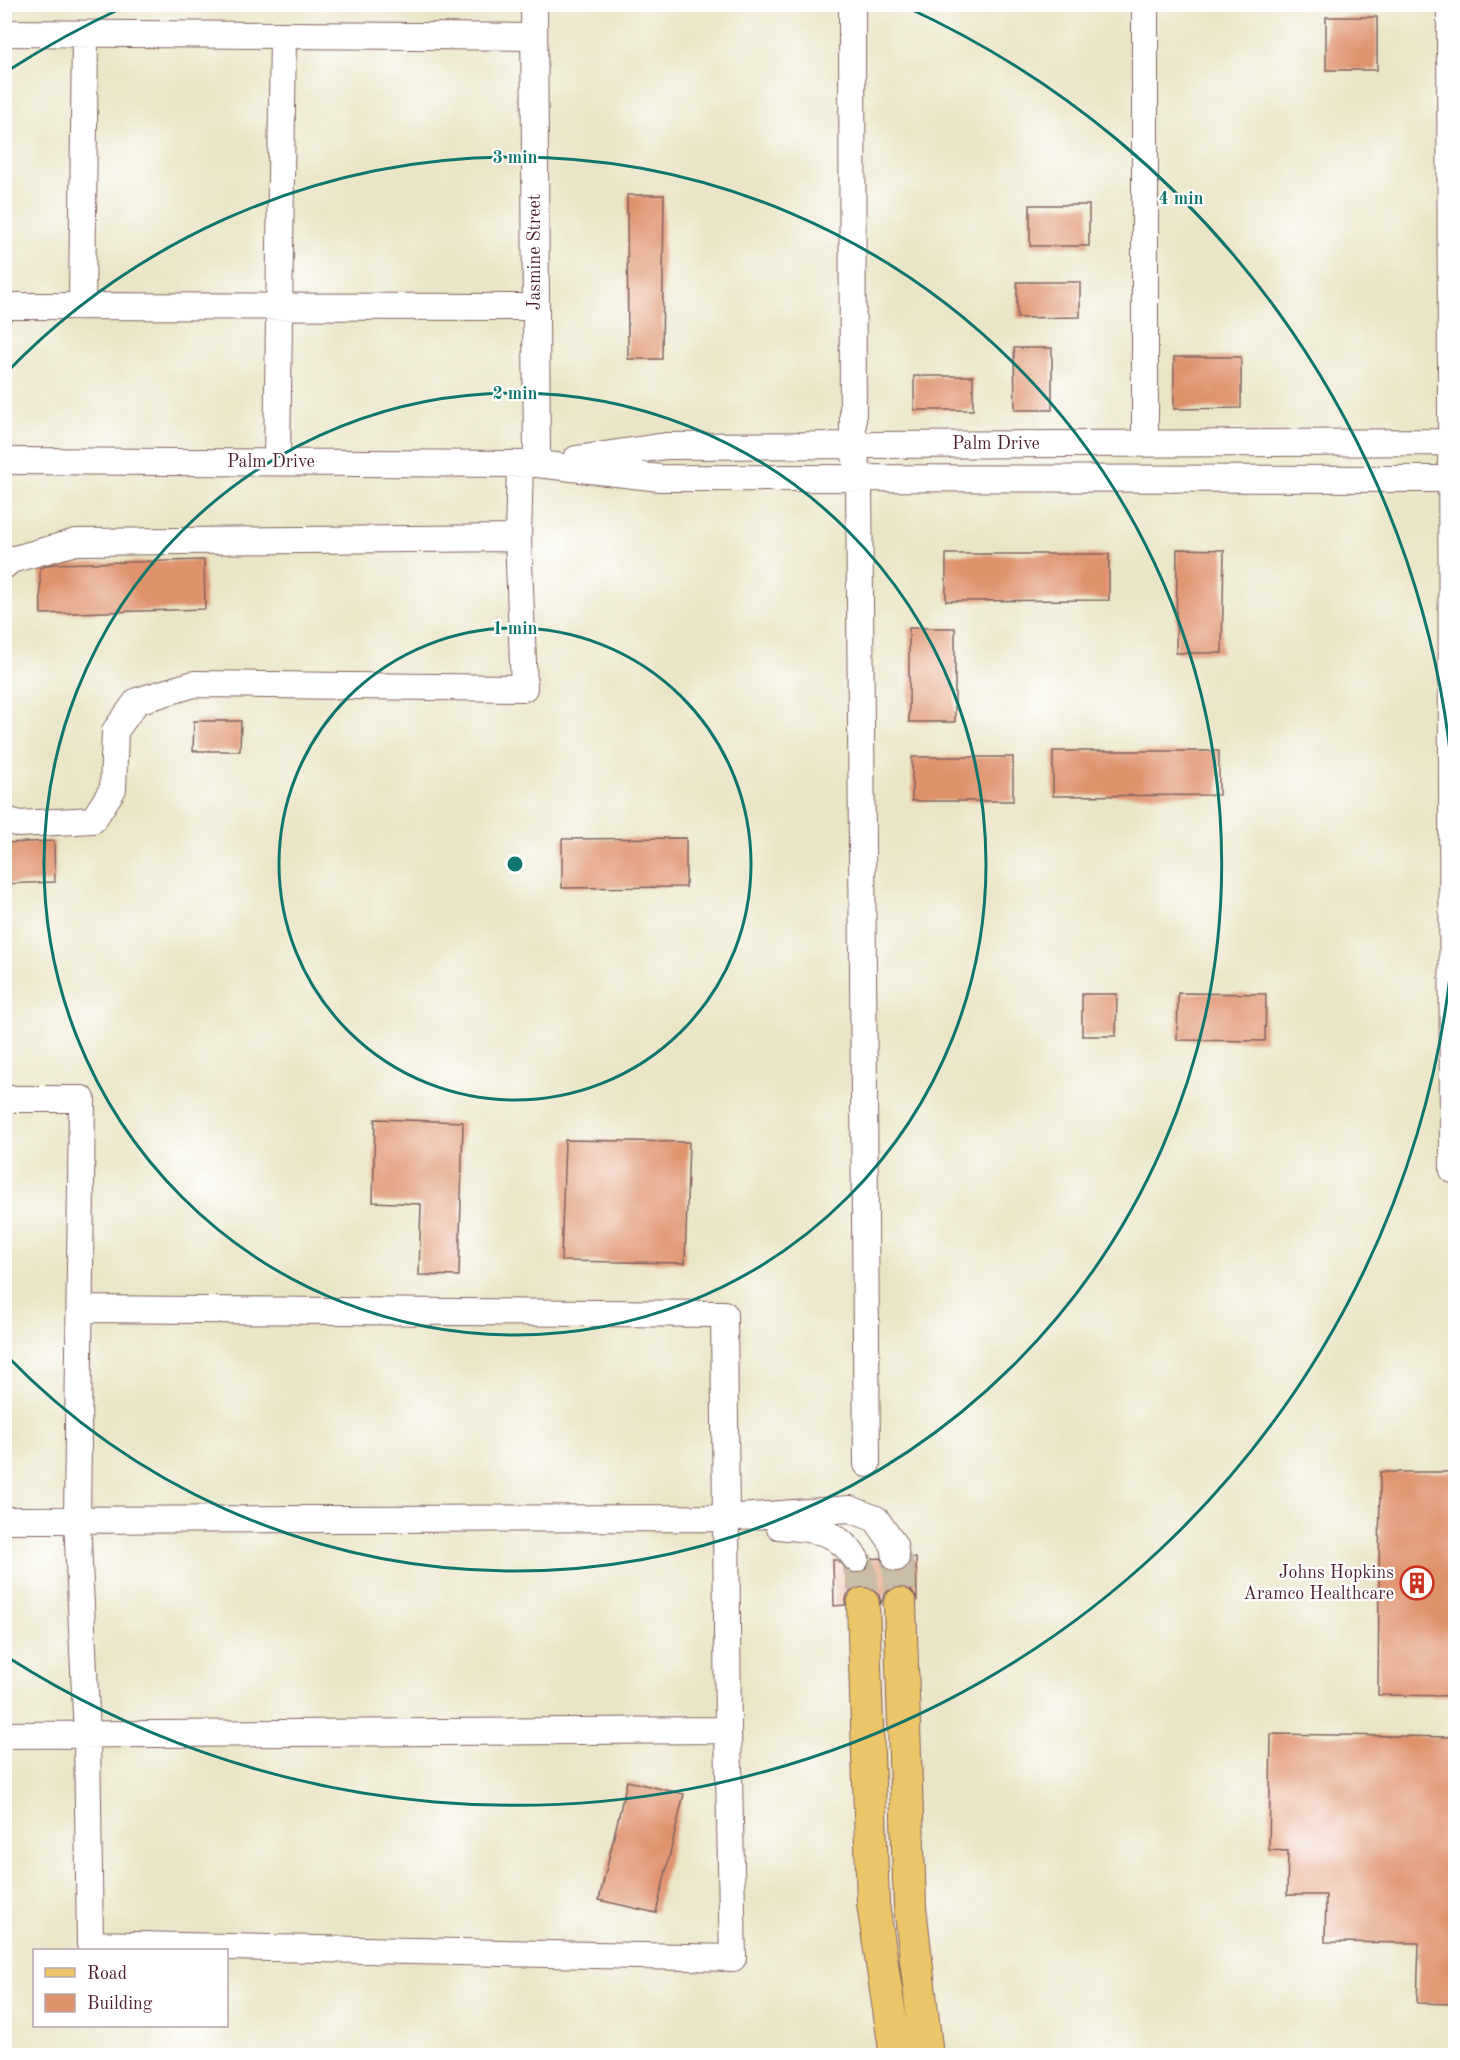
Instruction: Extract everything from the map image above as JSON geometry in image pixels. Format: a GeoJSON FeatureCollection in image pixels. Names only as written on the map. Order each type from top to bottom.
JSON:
{"type":"FeatureCollection","features":[{"type":"Feature","properties":{"kind":"main road"},"geometry":{"type":"LineString","coordinates":[[900,1604],[910,1907],[927,2055]]}},
{"type":"Feature","properties":{"kind":"main road"},"geometry":{"type":"LineString","coordinates":[[863,1605],[873,1904],[896,2055]]}},
{"type":"Feature","properties":{"kind":"main road"},"geometry":{"type":"LineString","coordinates":[[874,2055],[887,1998]]}},
{"type":"Feature","properties":{"kind":"main road"},"geometry":{"type":"LineString","coordinates":[[921,2003],[945,2055]]}},
{"type":"Feature","properties":{"kind":"street","name":"Jasmine Street"},"geometry":{"type":"LineString","coordinates":[[4,819],[19,824],[93,820],[113,789],[115,731],[137,701],[194,684],[524,688],[518,538],[528,464],[536,307],[534,4]]}},
{"type":"Feature","properties":{"kind":"street"},"geometry":{"type":"LineString","coordinates":[[852,4],[853,445],[859,478],[867,1464]]}},
{"type":"Feature","properties":{"kind":"street"},"geometry":{"type":"LineString","coordinates":[[1145,4],[1145,444]]}},
{"type":"Feature","properties":{"kind":"street"},"geometry":{"type":"LineString","coordinates":[[1450,4],[1453,442],[1453,1170]]}},
{"type":"Feature","properties":{"kind":"street"},"geometry":{"type":"LineString","coordinates":[[4,33],[534,37]]}},
{"type":"Feature","properties":{"kind":"street"},"geometry":{"type":"LineString","coordinates":[[82,306],[85,34]]}},
{"type":"Feature","properties":{"kind":"street"},"geometry":{"type":"LineString","coordinates":[[277,462],[283,35]]}},
{"type":"Feature","properties":{"kind":"street"},"geometry":{"type":"LineString","coordinates":[[4,306],[536,307]]}},
{"type":"Feature","properties":{"kind":"street","name":"Palm Drive"},"geometry":{"type":"LineString","coordinates":[[528,464],[666,446],[1453,442]]}},
{"type":"Feature","properties":{"kind":"street","name":"Palm Drive"},"geometry":{"type":"LineString","coordinates":[[4,461],[528,464],[660,478],[1453,479]]}},
{"type":"Feature","properties":{"kind":"street"},"geometry":{"type":"LineString","coordinates":[[4,566],[11,560],[76,542],[518,538]]}},
{"type":"Feature","properties":{"kind":"street"},"geometry":{"type":"LineString","coordinates":[[4,1099],[82,1099],[77,1520],[87,1735],[90,1944],[733,1958],[725,1518],[724,1314],[80,1309]]}},
{"type":"Feature","properties":{"kind":"street"},"geometry":{"type":"LineString","coordinates":[[4,1520],[725,1518],[850,1509],[876,1519],[894,1545],[896,1558]]}},
{"type":"Feature","properties":{"kind":"street"},"geometry":{"type":"LineString","coordinates":[[725,1518],[827,1532],[848,1548],[856,1559]]}},
{"type":"Feature","properties":{"kind":"street"},"geometry":{"type":"LineString","coordinates":[[865,1644],[900,1643]]}},
{"type":"Feature","properties":{"kind":"street"},"geometry":{"type":"LineString","coordinates":[[4,1735],[728,1730]]}},
{"type":"Feature","properties":{"kind":"street"},"geometry":{"type":"LineString","coordinates":[[869,1776],[905,1775]]}},
{"type":"Feature","properties":{"kind":"building"},"geometry":{"type":"Polygon","coordinates":[[[1326,17],[1377,17],[1377,70],[1326,70],[1326,17]]]}},
{"type":"Feature","properties":{"kind":"building"},"geometry":{"type":"Polygon","coordinates":[[[627,195],[664,195],[662,359],[628,359],[627,195]]]}},
{"type":"Feature","properties":{"kind":"building"},"geometry":{"type":"Polygon","coordinates":[[[1030,205],[1089,205],[1089,246],[1030,246],[1030,205]]]}},
{"type":"Feature","properties":{"kind":"building"},"geometry":{"type":"Polygon","coordinates":[[[1017,282],[1080,282],[1080,317],[1017,318],[1017,282]]]}},
{"type":"Feature","properties":{"kind":"building"},"geometry":{"type":"Polygon","coordinates":[[[1014,348],[1052,348],[1052,410],[1015,410],[1014,348]]]}},
{"type":"Feature","properties":{"kind":"building"},"geometry":{"type":"Polygon","coordinates":[[[1174,357],[1241,357],[1241,408],[1174,409],[1174,357]]]}},
{"type":"Feature","properties":{"kind":"building"},"geometry":{"type":"Polygon","coordinates":[[[914,376],[973,376],[973,410],[914,410],[914,376]]]}},
{"type":"Feature","properties":{"kind":"building"},"geometry":{"type":"Polygon","coordinates":[[[1177,549],[1224,550],[1222,653],[1176,653],[1177,549]]]}},
{"type":"Feature","properties":{"kind":"building"},"geometry":{"type":"Polygon","coordinates":[[[946,554],[1109,554],[1109,600],[946,601],[946,554]]]}},
{"type":"Feature","properties":{"kind":"building"},"geometry":{"type":"Polygon","coordinates":[[[204,560],[205,609],[41,614],[40,568],[53,564],[204,560]]]}},
{"type":"Feature","properties":{"kind":"building"},"geometry":{"type":"Polygon","coordinates":[[[909,628],[955,628],[955,722],[909,722],[909,628]]]}},
{"type":"Feature","properties":{"kind":"building"},"geometry":{"type":"Polygon","coordinates":[[[194,721],[241,721],[240,751],[193,751],[194,721]]]}},
{"type":"Feature","properties":{"kind":"building"},"geometry":{"type":"Polygon","coordinates":[[[1053,751],[1219,751],[1219,795],[1053,796],[1053,751]]]}},
{"type":"Feature","properties":{"kind":"building"},"geometry":{"type":"Polygon","coordinates":[[[912,757],[1013,757],[1013,801],[912,801],[912,757]]]}},
{"type":"Feature","properties":{"kind":"building"},"geometry":{"type":"Polygon","coordinates":[[[686,838],[686,887],[562,888],[562,839],[686,838]]]}},
{"type":"Feature","properties":{"kind":"building"},"geometry":{"type":"Polygon","coordinates":[[[54,841],[55,882],[4,884],[4,843],[54,841]]]}},
{"type":"Feature","properties":{"kind":"building"},"geometry":{"type":"Polygon","coordinates":[[[1178,993],[1266,994],[1265,1041],[1177,1040],[1178,993]]]}},
{"type":"Feature","properties":{"kind":"building"},"geometry":{"type":"Polygon","coordinates":[[[1082,994],[1117,994],[1116,1036],[1082,1036],[1082,994]]]}},
{"type":"Feature","properties":{"kind":"building"},"geometry":{"type":"Polygon","coordinates":[[[375,1119],[463,1122],[459,1276],[419,1275],[421,1204],[373,1202],[375,1119]]]}},
{"type":"Feature","properties":{"kind":"building"},"geometry":{"type":"Polygon","coordinates":[[[565,1140],[689,1142],[685,1263],[561,1261],[565,1140]]]}},
{"type":"Feature","properties":{"kind":"building","name":"Johns Hopkins Aramco Healthcare"},"geometry":{"type":"Polygon","coordinates":[[[1380,1472],[1455,1472],[1455,1696],[1378,1695],[1380,1472]]]}},
{"type":"Feature","properties":{"kind":"building"},"geometry":{"type":"Polygon","coordinates":[[[881,1558],[885,1568],[890,1572],[898,1573],[906,1569],[911,1558],[916,1558],[917,1599],[909,1588],[899,1586],[890,1589],[884,1595],[881,1604],[879,1595],[872,1588],[862,1586],[854,1588],[847,1595],[845,1605],[834,1606],[833,1560],[837,1560],[850,1573],[858,1574],[866,1570],[871,1559],[881,1558]]]}},
{"type":"Feature","properties":{"kind":"building"},"geometry":{"type":"Polygon","coordinates":[[[1271,1734],[1455,1737],[1455,2004],[1417,2003],[1419,1943],[1325,1942],[1326,1895],[1287,1895],[1288,1851],[1269,1850],[1271,1734]]]}},
{"type":"Feature","properties":{"kind":"building"},"geometry":{"type":"Polygon","coordinates":[[[627,1781],[684,1794],[656,1913],[599,1900],[627,1781]]]}},
{"type":"Feature","properties":{"kind":"tunnel"},"geometry":{"type":"LineString","coordinates":[[896,1558],[900,1576],[900,1604]]}},
{"type":"Feature","properties":{"kind":"tunnel"},"geometry":{"type":"LineString","coordinates":[[856,1559],[862,1577],[863,1604]]}},
{"type":"Feature","properties":{"kind":"place","name":"Johns Hopkins Aramco Healthcare"},"geometry":{"type":"Point","coordinates":[1417,1583]}}]}
